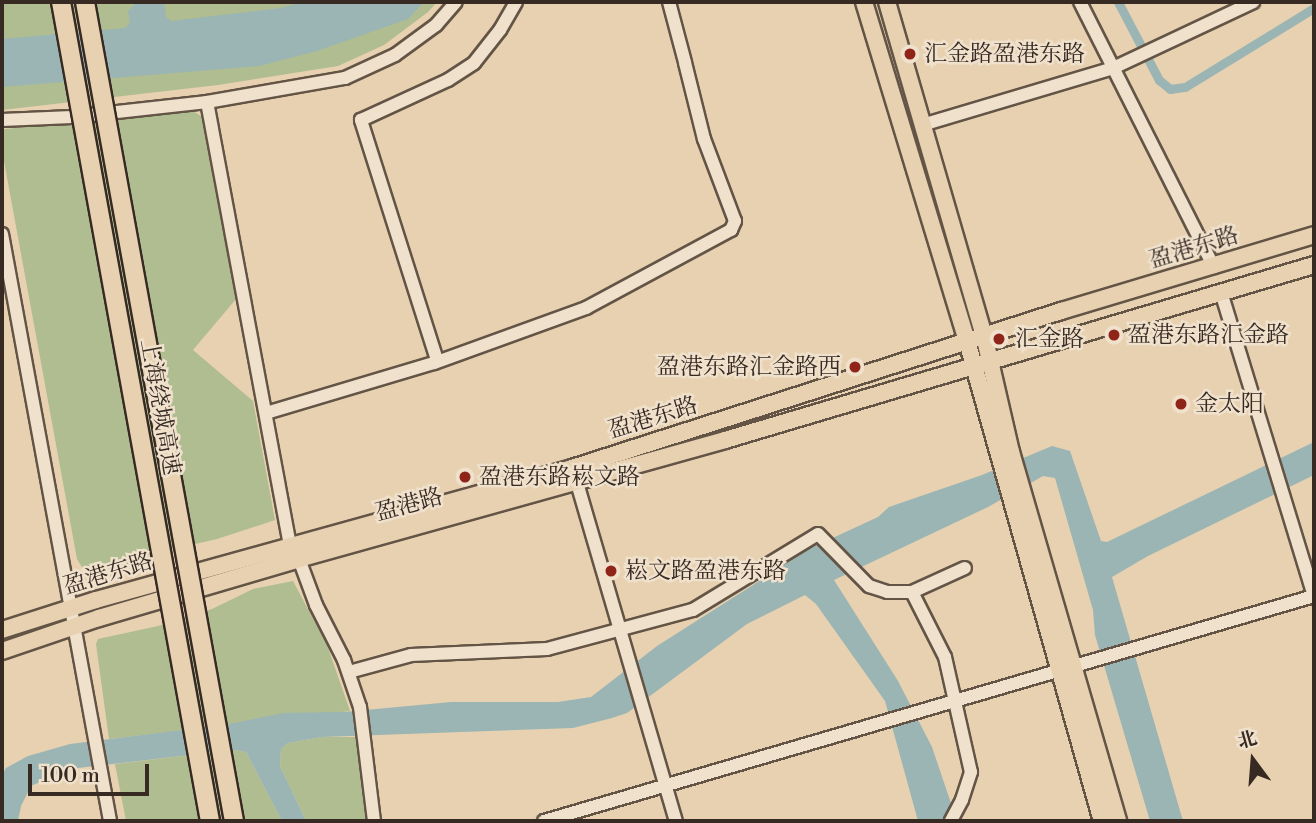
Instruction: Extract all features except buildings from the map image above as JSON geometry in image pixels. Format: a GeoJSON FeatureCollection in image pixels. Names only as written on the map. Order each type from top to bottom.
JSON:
{"type":"FeatureCollection","features":[{"type":"Feature","properties":{"kind":"highway","name":"上海绕城高速"},"geometry":{"type":"LineString","coordinates":[[61,2],[210,821]]}},
{"type":"Feature","properties":{"kind":"highway","name":"上海绕城高速"},"geometry":{"type":"LineString","coordinates":[[85,2],[234,821]]}},
{"type":"Feature","properties":{"kind":"main road"},"geometry":{"type":"LineString","coordinates":[[864,2],[974,366],[1018,501],[1066,668],[1118,821]]}},
{"type":"Feature","properties":{"kind":"main road"},"geometry":{"type":"LineString","coordinates":[[887,2],[984,335],[1004,455]]}},
{"type":"Feature","properties":{"kind":"main road","name":"盈港东路"},"geometry":{"type":"LineString","coordinates":[[575,475],[984,335],[1314,235]]}},
{"type":"Feature","properties":{"kind":"main road"},"geometry":{"type":"LineString","coordinates":[[990,360],[1314,265]]}},
{"type":"Feature","properties":{"kind":"main road","name":"盈港路"},"geometry":{"type":"LineString","coordinates":[[2,651],[295,552],[990,360]]}},
{"type":"Feature","properties":{"kind":"main road","name":"盈港东路"},"geometry":{"type":"LineString","coordinates":[[2,630],[71,609],[295,552]]}},
{"type":"Feature","properties":{"kind":"main road"},"geometry":{"type":"LineString","coordinates":[[1066,668],[1102,821]]}},
{"type":"Feature","properties":{"kind":"street"},"geometry":{"type":"LineString","coordinates":[[2,120],[72,117],[207,103],[345,78],[395,55],[436,25],[456,2]]}},
{"type":"Feature","properties":{"kind":"street"},"geometry":{"type":"LineString","coordinates":[[437,360],[361,120],[449,80],[474,63],[500,30],[516,2]]}},
{"type":"Feature","properties":{"kind":"street"},"geometry":{"type":"LineString","coordinates":[[266,413],[437,360],[586,308],[731,230],[735,221],[704,139],[669,2]]}},
{"type":"Feature","properties":{"kind":"street"},"geometry":{"type":"LineString","coordinates":[[1080,2],[1214,267]]}},
{"type":"Feature","properties":{"kind":"street"},"geometry":{"type":"LineString","coordinates":[[922,125],[1113,68],[1253,2]]}},
{"type":"Feature","properties":{"kind":"street"},"geometry":{"type":"LineString","coordinates":[[207,103],[295,552],[316,605],[349,672],[360,707],[367,742],[374,821]]}},
{"type":"Feature","properties":{"kind":"street"},"geometry":{"type":"LineString","coordinates":[[2,234],[7,290],[110,821]]}},
{"type":"Feature","properties":{"kind":"street"},"geometry":{"type":"LineString","coordinates":[[544,821],[1314,596],[1221,292]]}},
{"type":"Feature","properties":{"kind":"street"},"geometry":{"type":"LineString","coordinates":[[575,475],[676,821]]}},
{"type":"Feature","properties":{"kind":"street"},"geometry":{"type":"LineString","coordinates":[[349,672],[411,654],[547,649],[693,610],[818,534],[869,586],[887,592],[912,592],[965,568]]}},
{"type":"Feature","properties":{"kind":"street"},"geometry":{"type":"LineString","coordinates":[[912,592],[944,657],[971,772],[962,800],[951,821]]}},
{"type":"Feature","properties":{"kind":"green space"},"geometry":{"type":"Polygon","coordinates":[[[2,2],[437,2],[384,45],[338,66],[218,85],[2,110],[2,2]]]}},
{"type":"Feature","properties":{"kind":"green space"},"geometry":{"type":"Polygon","coordinates":[[[191,110],[201,116],[236,299],[193,350],[253,401],[275,520],[217,539],[148,555],[111,576],[88,577],[77,559],[2,150],[2,132],[5,129],[191,110]]]}},
{"type":"Feature","properties":{"kind":"green space"},"geometry":{"type":"Polygon","coordinates":[[[293,581],[327,645],[350,711],[109,739],[96,644],[98,639],[158,626],[212,609],[253,589],[293,581]]]}},
{"type":"Feature","properties":{"kind":"green space"},"geometry":{"type":"Polygon","coordinates":[[[322,737],[358,737],[366,821],[306,821],[280,766],[281,749],[288,743],[322,737]]]}},
{"type":"Feature","properties":{"kind":"green space"},"geometry":{"type":"Polygon","coordinates":[[[234,750],[246,752],[282,821],[126,821],[115,764],[234,750]]]}},
{"type":"Feature","properties":{"kind":"water"},"geometry":{"type":"Polygon","coordinates":[[[137,2],[164,2],[166,17],[171,21],[281,8],[303,2],[424,2],[408,19],[317,51],[259,66],[2,87],[2,39],[125,28],[130,23],[128,11],[137,2]]]}},
{"type":"Feature","properties":{"kind":"water"},"geometry":{"type":"Polygon","coordinates":[[[1314,442],[1314,475],[1148,556],[1112,577],[1183,821],[1150,821],[1095,635],[1093,610],[1055,478],[1043,476],[988,507],[834,580],[898,681],[932,747],[957,821],[918,821],[885,701],[816,604],[805,595],[747,624],[627,713],[612,718],[573,728],[322,737],[288,743],[281,749],[280,766],[306,821],[282,821],[246,752],[234,750],[69,769],[31,786],[21,806],[18,821],[2,821],[2,775],[6,768],[28,756],[70,744],[230,724],[283,713],[344,712],[451,702],[558,702],[591,697],[657,646],[811,548],[878,517],[889,507],[982,475],[1052,446],[1070,451],[1101,541],[1107,542],[1314,442]]]}},
{"type":"Feature","properties":{"kind":"waterway"},"geometry":{"type":"LineString","coordinates":[[1118,2],[1159,80],[1170,89],[1185,87],[1314,8]]}},
{"type":"Feature","properties":{"kind":"place","name":"汇金路盈港东路"},"geometry":{"type":"Point","coordinates":[910,54]}},
{"type":"Feature","properties":{"kind":"place","name":"盈港东路汇金路"},"geometry":{"type":"Point","coordinates":[1114,335]}},
{"type":"Feature","properties":{"kind":"place","name":"汇金路"},"geometry":{"type":"Point","coordinates":[999,339]}},
{"type":"Feature","properties":{"kind":"place","name":"盈港东路汇金路西"},"geometry":{"type":"Point","coordinates":[855,367]}},
{"type":"Feature","properties":{"kind":"place","name":"金太阳"},"geometry":{"type":"Point","coordinates":[1181,404]}},
{"type":"Feature","properties":{"kind":"place","name":"盈港东路崧文路"},"geometry":{"type":"Point","coordinates":[465,477]}},
{"type":"Feature","properties":{"kind":"place","name":"崧文路盈港东路"},"geometry":{"type":"Point","coordinates":[611,571]}}]}
